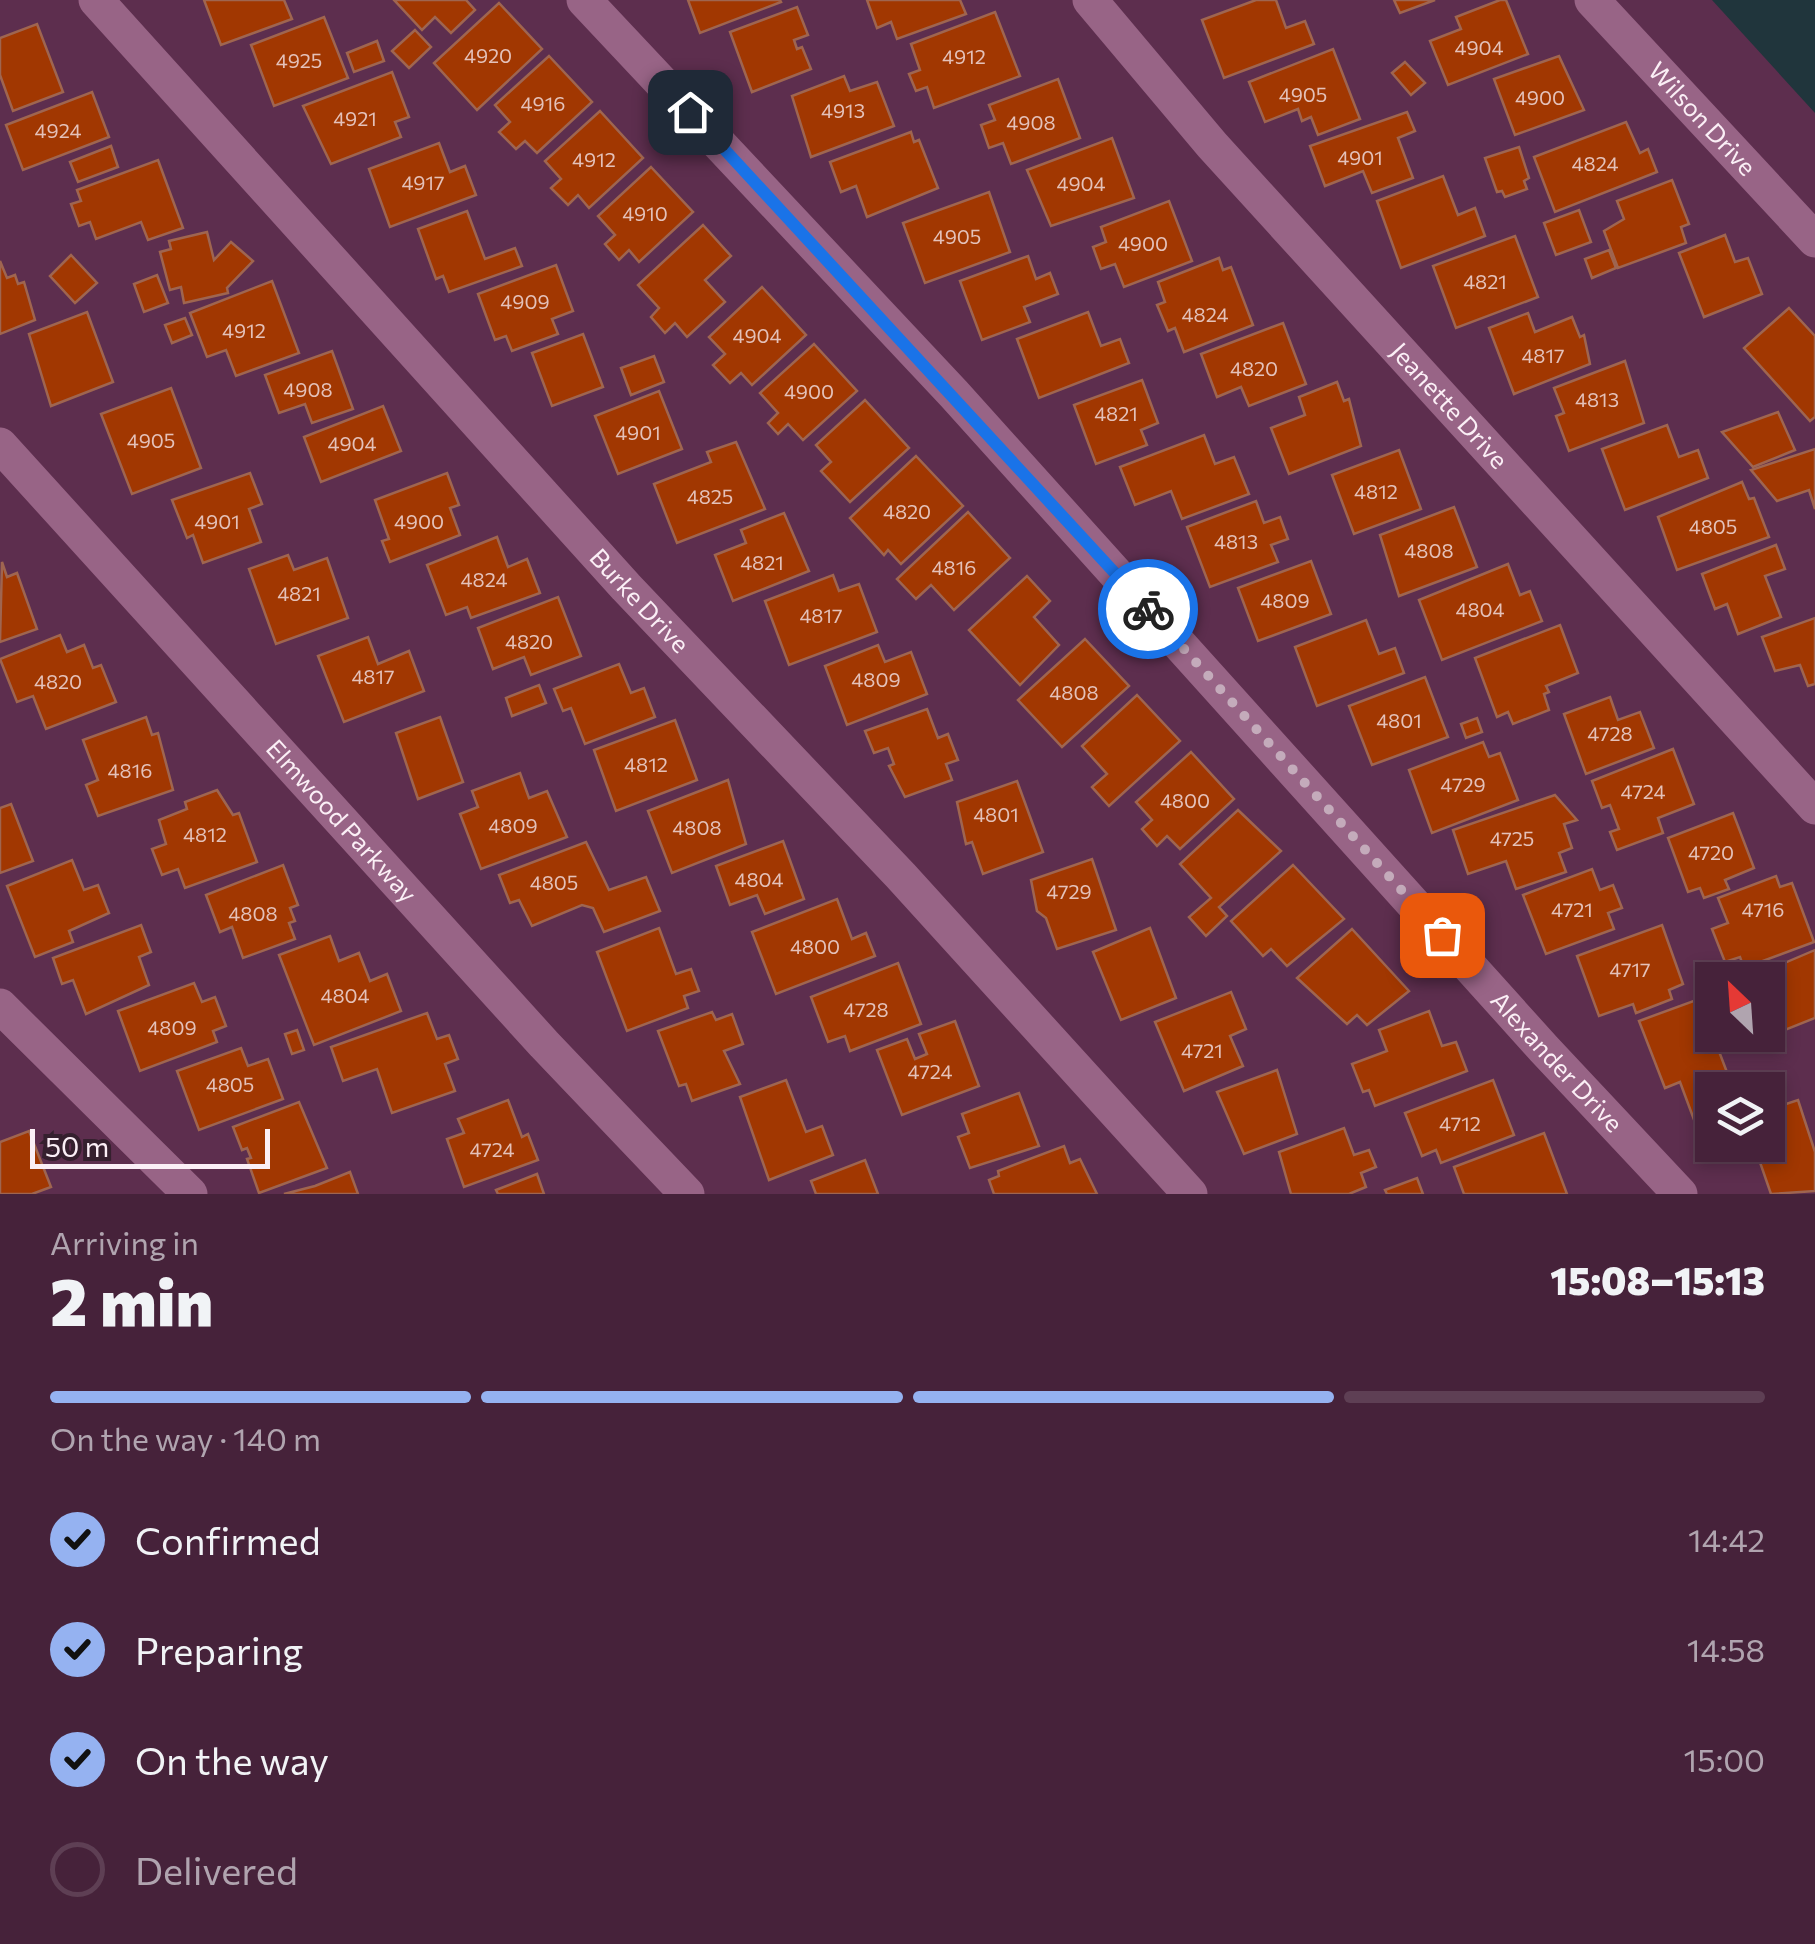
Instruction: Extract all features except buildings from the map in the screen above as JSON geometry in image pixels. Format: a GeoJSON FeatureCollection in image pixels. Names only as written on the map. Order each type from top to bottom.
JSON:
{"type":"FeatureCollection","features":[{"type":"Feature","properties":{"kind":"street","name":"Burke Drive"},"geometry":{"type":"LineString","coordinates":[[96,0],[626,587],[902,876],[1190,1194]]}},
{"type":"Feature","properties":{"kind":"street","name":"Alexander Drive"},"geometry":{"type":"LineString","coordinates":[[584,0],[954,394],[1544,1049],[1680,1194]]}},
{"type":"Feature","properties":{"kind":"street","name":"Jeanette Drive"},"geometry":{"type":"LineString","coordinates":[[1090,0],[1212,145],[1815,808]]}},
{"type":"Feature","properties":{"kind":"street","name":"Wilson Drive"},"geometry":{"type":"LineString","coordinates":[[1592,0],[1815,240]]}},
{"type":"Feature","properties":{"kind":"street","name":"Elmwood Parkway"},"geometry":{"type":"LineString","coordinates":[[0,445],[544,1044],[688,1194]]}},
{"type":"Feature","properties":{"kind":"street"},"geometry":{"type":"LineString","coordinates":[[0,1006],[190,1194]]}},
{"type":"Feature","properties":{"kind":"water"},"geometry":{"type":"Polygon","coordinates":[[[1712,0],[1815,0],[1815,113],[1712,0]]]}},
{"type":"Feature","properties":{"kind":"way so far"},"geometry":{"type":"LineString","coordinates":[[1148,609],[1442,935]]}},
{"type":"Feature","properties":{"kind":"route"},"geometry":{"type":"LineString","coordinates":[[690,112],[954,394],[1148,609]]}}]}
